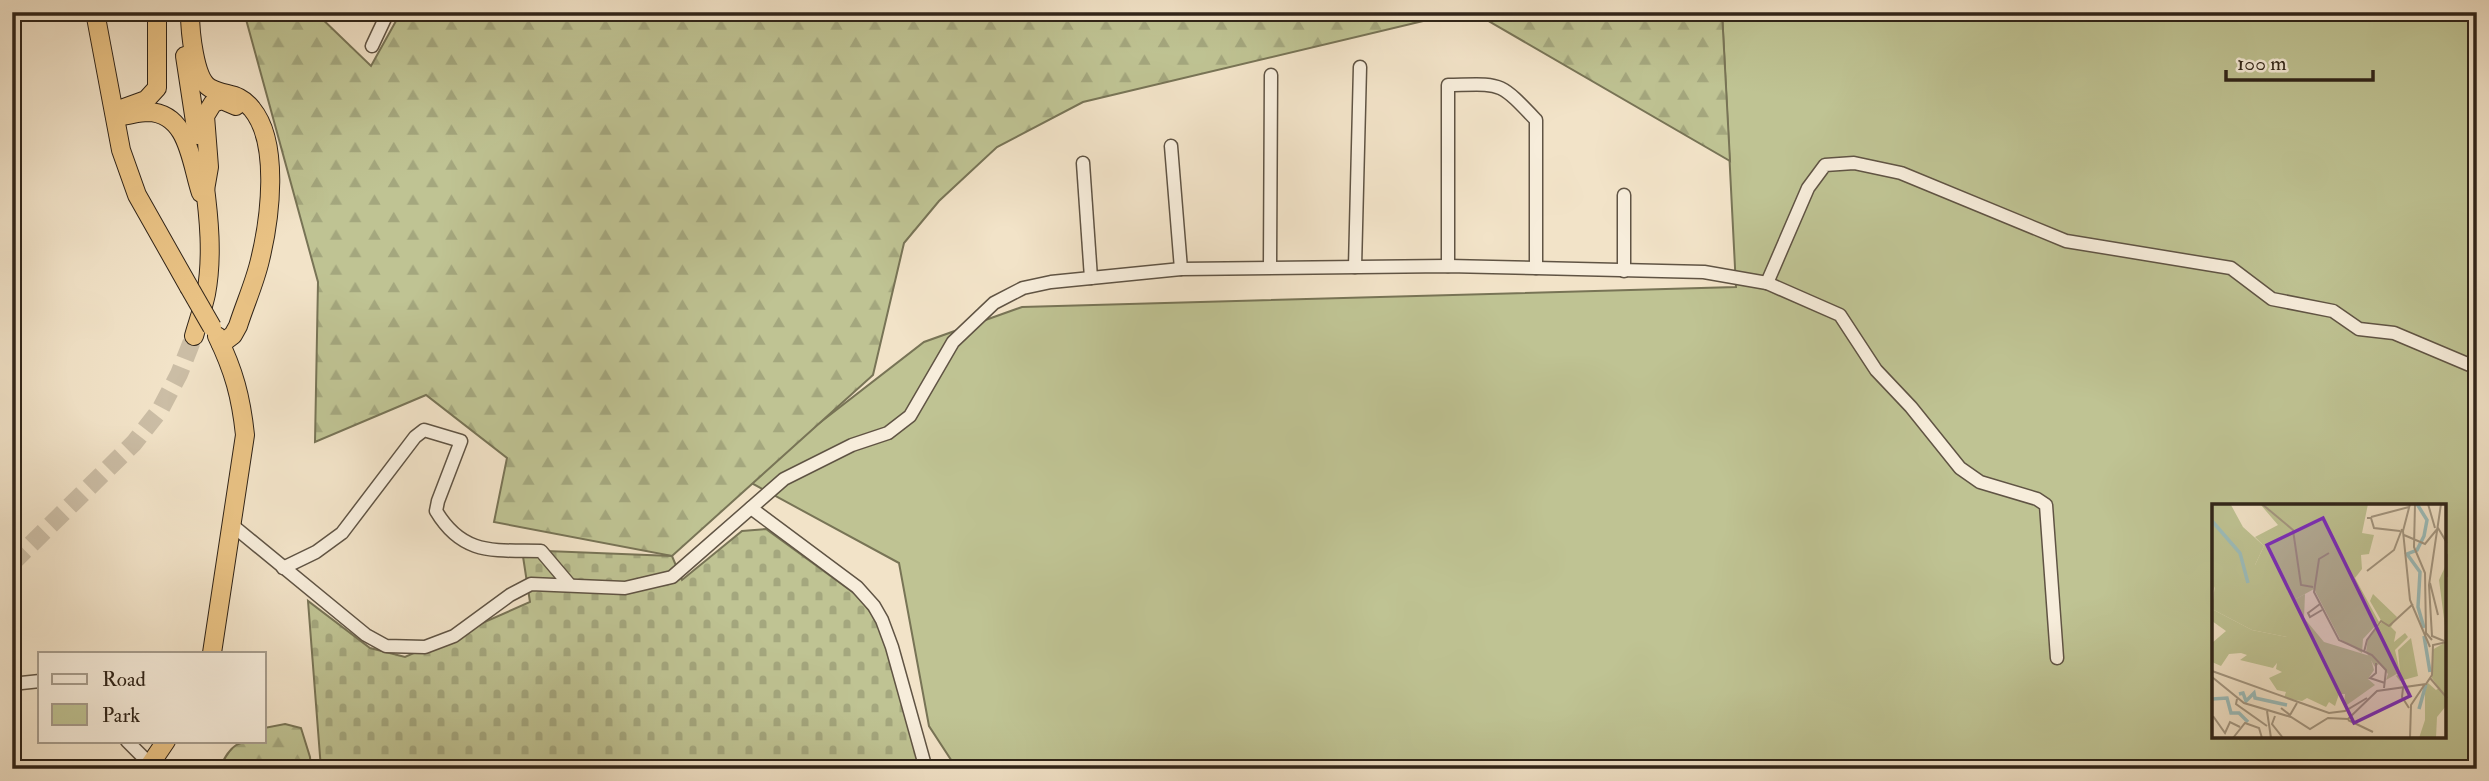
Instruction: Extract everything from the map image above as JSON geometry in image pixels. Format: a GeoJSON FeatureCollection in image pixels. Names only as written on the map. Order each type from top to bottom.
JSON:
{"type":"FeatureCollection","features":[{"type":"Feature","properties":{"kind":"highway"},"geometry":{"type":"LineString","coordinates":[[95,12],[121,149],[137,195],[221,344],[241,400],[244,435],[212,652]]}},
{"type":"Feature","properties":{"kind":"highway"},"geometry":{"type":"LineString","coordinates":[[115,113],[146,100],[157,88],[157,12]]}},
{"type":"Feature","properties":{"kind":"highway"},"geometry":{"type":"LineString","coordinates":[[184,12],[187,75],[208,217],[207,283],[194,336]]}},
{"type":"Feature","properties":{"kind":"highway"},"geometry":{"type":"LineString","coordinates":[[190,12],[195,55],[202,80],[208,87],[236,95],[252,109],[266,137],[268,154],[269,199],[260,262],[238,326],[233,335],[221,344]]}},
{"type":"Feature","properties":{"kind":"highway"},"geometry":{"type":"LineString","coordinates":[[205,190],[209,167],[205,116],[213,103],[222,100],[238,107],[255,132],[261,156],[262,181],[253,259],[221,344]]}},
{"type":"Feature","properties":{"kind":"highway"},"geometry":{"type":"LineString","coordinates":[[115,113],[121,116],[157,113],[180,128],[185,136],[208,217]]}},
{"type":"Feature","properties":{"kind":"highway"},"geometry":{"type":"LineString","coordinates":[[149,766],[165,742]]}},
{"type":"Feature","properties":{"kind":"street"},"geometry":{"type":"LineString","coordinates":[[372,46],[388,12]]}},
{"type":"Feature","properties":{"kind":"street"},"geometry":{"type":"LineString","coordinates":[[1355,267],[1360,67]]}},
{"type":"Feature","properties":{"kind":"street"},"geometry":{"type":"LineString","coordinates":[[1270,267],[1271,75]]}},
{"type":"Feature","properties":{"kind":"street"},"geometry":{"type":"LineString","coordinates":[[1448,267],[1448,85],[1496,84],[1508,90],[1536,120],[1536,268]]}},
{"type":"Feature","properties":{"kind":"street"},"geometry":{"type":"LineString","coordinates":[[1171,146],[1181,269]]}},
{"type":"Feature","properties":{"kind":"street"},"geometry":{"type":"LineString","coordinates":[[1083,163],[1091,278]]}},
{"type":"Feature","properties":{"kind":"street"},"geometry":{"type":"LineString","coordinates":[[1767,283],[1813,180],[1825,165],[1854,163],[1901,173],[2066,241],[2231,268],[2272,299],[2333,311],[2359,329],[2394,332],[2477,368]]}},
{"type":"Feature","properties":{"kind":"street"},"geometry":{"type":"LineString","coordinates":[[1624,195],[1624,271]]}},
{"type":"Feature","properties":{"kind":"street"},"geometry":{"type":"LineString","coordinates":[[232,525],[345,619],[386,646],[425,647],[454,636],[510,595],[531,584],[625,588],[672,576],[784,479],[852,445],[888,433],[910,416],[953,342],[994,303],[1023,288],[1051,282],[1181,269],[1448,267],[1704,272],[1767,283],[1840,315],[1876,370],[1911,407],[1960,468],[1980,482],[2036,499],[2046,505],[2057,658]]}},
{"type":"Feature","properties":{"kind":"street"},"geometry":{"type":"LineString","coordinates":[[283,568],[316,552],[342,533],[415,437],[424,430],[461,441],[436,511],[446,527],[470,546],[501,551],[541,551],[569,584]]}},
{"type":"Feature","properties":{"kind":"street"},"geometry":{"type":"LineString","coordinates":[[751,508],[856,587],[874,606],[883,620],[892,647],[926,769]]}},
{"type":"Feature","properties":{"kind":"street"},"geometry":{"type":"LineString","coordinates":[[12,684],[38,681]]}},
{"type":"Feature","properties":{"kind":"street"},"geometry":{"type":"LineString","coordinates":[[128,742],[149,766]]}},
{"type":"Feature","properties":{"kind":"green space"},"geometry":{"type":"Polygon","coordinates":[[[244,12],[315,12],[371,66],[401,12],[1461,12],[1083,102],[997,147],[939,201],[904,243],[873,375],[672,556],[494,522],[507,458],[426,395],[315,442],[318,282],[244,12]]]}},
{"type":"Feature","properties":{"kind":"green space"},"geometry":{"type":"Polygon","coordinates":[[[1473,12],[1722,12],[1730,161],[1473,12]]]}},
{"type":"Feature","properties":{"kind":"green space"},"geometry":{"type":"Polygon","coordinates":[[[1722,12],[2477,12],[2477,769],[957,769],[929,726],[899,563],[746,480],[924,342],[1022,307],[1736,287],[1722,12]]]}},
{"type":"Feature","properties":{"kind":"green space"},"geometry":{"type":"Polygon","coordinates":[[[766,529],[858,596],[881,626],[921,769],[321,769],[308,601],[370,648],[405,657],[530,602],[522,550],[672,556],[682,580],[742,531],[766,529]]]}},
{"type":"Feature","properties":{"kind":"green space"},"geometry":{"type":"Polygon","coordinates":[[[285,724],[301,728],[311,769],[219,769],[236,745],[266,742],[266,728],[285,724]]]}},
{"type":"Feature","properties":{"kind":"tunnel"},"geometry":{"type":"LineString","coordinates":[[12,563],[134,443],[160,410],[179,374],[194,336]]}}]}
